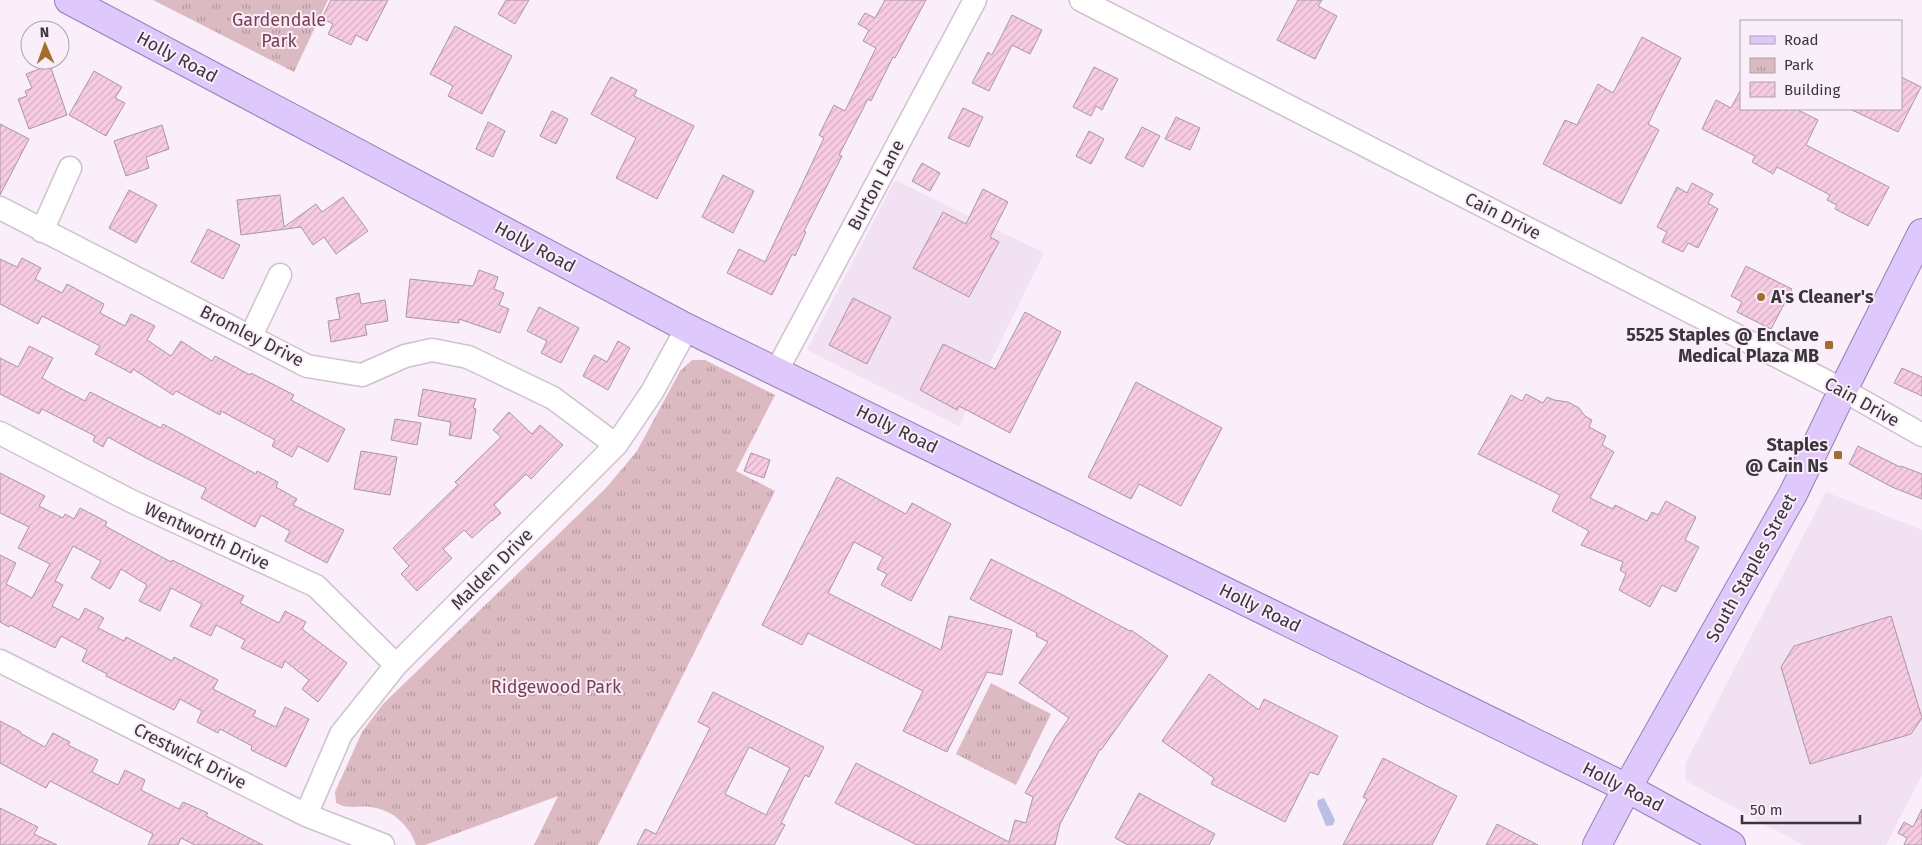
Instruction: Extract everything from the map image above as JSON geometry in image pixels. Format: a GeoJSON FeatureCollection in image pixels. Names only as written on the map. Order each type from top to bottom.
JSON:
{"type":"FeatureCollection","features":[{"type":"Feature","properties":{"kind":"main road","name":"Holly Road"},"geometry":{"type":"LineString","coordinates":[[69,0],[687,328],[777,370],[1627,788],[1731,845]]}},
{"type":"Feature","properties":{"kind":"main road","name":"South Staples Street"},"geometry":{"type":"LineString","coordinates":[[1597,845],[1627,788],[1789,501],[1842,390],[1922,232]]}},
{"type":"Feature","properties":{"kind":"street","name":"Burton Lane"},"geometry":{"type":"LineString","coordinates":[[777,370],[974,0]]}},
{"type":"Feature","properties":{"kind":"street","name":"Cain Drive"},"geometry":{"type":"LineString","coordinates":[[1081,0],[1842,390],[1922,436]]}},
{"type":"Feature","properties":{"kind":"street"},"geometry":{"type":"LineString","coordinates":[[42,231],[70,168]]}},
{"type":"Feature","properties":{"kind":"street","name":"Bromley Drive"},"geometry":{"type":"LineString","coordinates":[[0,208],[307,366],[362,375],[405,356],[432,350],[468,357],[554,398],[616,445]]}},
{"type":"Feature","properties":{"kind":"street"},"geometry":{"type":"LineString","coordinates":[[251,336],[280,275]]}},
{"type":"Feature","properties":{"kind":"street","name":"Malden Drive"},"geometry":{"type":"LineString","coordinates":[[306,815],[341,734],[396,665],[616,445],[652,392],[687,328]]}},
{"type":"Feature","properties":{"kind":"street","name":"Wentworth Drive"},"geometry":{"type":"LineString","coordinates":[[0,433],[131,502],[316,586],[396,665]]}},
{"type":"Feature","properties":{"kind":"street","name":"Crestwick Drive"},"geometry":{"type":"LineString","coordinates":[[0,661],[306,815],[383,845]]}},
{"type":"Feature","properties":{"kind":"shaded area"},"geometry":{"type":"Polygon","coordinates":[[[895,180],[1044,253],[959,426],[807,350],[895,180]]]}},
{"type":"Feature","properties":{"kind":"shaded area"},"geometry":{"type":"Polygon","coordinates":[[[1826,492],[1922,530],[1922,775],[1886,845],[1803,845],[1686,781],[1685,764],[1826,492]]]}},
{"type":"Feature","properties":{"kind":"green space","name":"Gardendale Park"},"geometry":{"type":"Polygon","coordinates":[[[153,0],[328,0],[294,72],[153,0]]]}},
{"type":"Feature","properties":{"kind":"green space","name":"Ridgewood Park"},"geometry":{"type":"Polygon","coordinates":[[[692,360],[705,360],[775,395],[736,471],[775,491],[598,845],[534,845],[558,796],[425,845],[416,845],[404,825],[386,811],[371,807],[350,807],[336,803],[335,792],[362,732],[383,704],[606,488],[637,451],[680,371],[692,360]]]}},
{"type":"Feature","properties":{"kind":"green space"},"geometry":{"type":"Polygon","coordinates":[[[991,683],[1051,714],[1016,785],[956,754],[991,683]]]}},
{"type":"Feature","properties":{"kind":"water"},"geometry":{"type":"Polygon","coordinates":[[[1324,798],[1335,820],[1333,825],[1326,826],[1317,804],[1318,800],[1324,798]]]}},
{"type":"Feature","properties":{"kind":"building"},"geometry":{"type":"Polygon","coordinates":[[[331,0],[388,0],[367,41],[356,35],[351,45],[328,34],[333,24],[322,18],[331,0]]]}},
{"type":"Feature","properties":{"kind":"building"},"geometry":{"type":"Polygon","coordinates":[[[506,0],[529,0],[515,24],[498,14],[506,0]]]}},
{"type":"Feature","properties":{"kind":"building"},"geometry":{"type":"Polygon","coordinates":[[[885,0],[926,0],[895,58],[893,57],[871,101],[868,99],[839,155],[842,156],[804,231],[806,232],[795,256],[792,254],[772,295],[727,273],[739,249],[765,262],[824,138],[819,135],[834,105],[845,111],[876,48],[863,41],[869,30],[858,24],[865,13],[875,18],[885,0]]]}},
{"type":"Feature","properties":{"kind":"building"},"geometry":{"type":"Polygon","coordinates":[[[1298,0],[1322,0],[1318,6],[1337,16],[1315,59],[1277,40],[1298,0]]]}},
{"type":"Feature","properties":{"kind":"building"},"geometry":{"type":"Polygon","coordinates":[[[1012,15],[1042,30],[1030,54],[1012,45],[989,91],[972,83],[988,52],[992,55],[1012,15]]]}},
{"type":"Feature","properties":{"kind":"building"},"geometry":{"type":"Polygon","coordinates":[[[455,26],[512,56],[482,114],[448,96],[453,86],[430,74],[455,26]]]}},
{"type":"Feature","properties":{"kind":"building"},"geometry":{"type":"Polygon","coordinates":[[[1642,37],[1681,58],[1648,124],[1659,130],[1621,204],[1543,164],[1565,120],[1577,125],[1598,84],[1613,93],[1642,37]]]}},
{"type":"Feature","properties":{"kind":"building"},"geometry":{"type":"Polygon","coordinates":[[[1094,67],[1118,79],[1102,110],[1096,106],[1091,116],[1073,107],[1094,67]]]}},
{"type":"Feature","properties":{"kind":"building"},"geometry":{"type":"Polygon","coordinates":[[[37,70],[52,70],[67,115],[29,129],[18,99],[27,96],[25,91],[32,88],[26,74],[37,70]]]}},
{"type":"Feature","properties":{"kind":"building"},"geometry":{"type":"Polygon","coordinates":[[[94,71],[122,87],[115,98],[125,103],[106,136],[69,115],[94,71]]]}},
{"type":"Feature","properties":{"kind":"building"},"geometry":{"type":"Polygon","coordinates":[[[611,77],[637,90],[634,96],[694,126],[657,199],[616,178],[636,138],[591,114],[611,77]]]}},
{"type":"Feature","properties":{"kind":"building"},"geometry":{"type":"Polygon","coordinates":[[[1902,78],[1921,87],[1898,132],[1852,110],[1902,110],[1902,78]]]}},
{"type":"Feature","properties":{"kind":"building"},"geometry":{"type":"Polygon","coordinates":[[[1740,91],[1740,110],[1798,110],[1818,120],[1806,145],[1889,187],[1868,226],[1835,209],[1837,205],[1827,200],[1830,195],[1777,167],[1773,174],[1752,162],[1755,156],[1702,129],[1716,100],[1731,108],[1740,91]]]}},
{"type":"Feature","properties":{"kind":"building"},"geometry":{"type":"Polygon","coordinates":[[[963,108],[983,117],[969,147],[948,138],[963,108]]]}},
{"type":"Feature","properties":{"kind":"building"},"geometry":{"type":"Polygon","coordinates":[[[552,111],[568,119],[556,144],[540,136],[552,111]]]}},
{"type":"Feature","properties":{"kind":"building"},"geometry":{"type":"Polygon","coordinates":[[[1176,117],[1200,128],[1190,150],[1165,139],[1176,117]]]}},
{"type":"Feature","properties":{"kind":"building"},"geometry":{"type":"Polygon","coordinates":[[[488,122],[505,131],[493,157],[476,149],[488,122]]]}},
{"type":"Feature","properties":{"kind":"building"},"geometry":{"type":"Polygon","coordinates":[[[0,124],[29,139],[0,195],[0,124]]]}},
{"type":"Feature","properties":{"kind":"building"},"geometry":{"type":"Polygon","coordinates":[[[162,125],[169,149],[146,157],[149,168],[126,176],[114,141],[162,125]]]}},
{"type":"Feature","properties":{"kind":"building"},"geometry":{"type":"Polygon","coordinates":[[[1142,127],[1160,136],[1143,167],[1125,158],[1142,127]]]}},
{"type":"Feature","properties":{"kind":"building"},"geometry":{"type":"Polygon","coordinates":[[[1089,131],[1104,139],[1091,164],[1076,156],[1089,131]]]}},
{"type":"Feature","properties":{"kind":"building"},"geometry":{"type":"Polygon","coordinates":[[[922,163],[940,173],[930,191],[912,181],[922,163]]]}},
{"type":"Feature","properties":{"kind":"building"},"geometry":{"type":"Polygon","coordinates":[[[723,175],[754,191],[733,233],[702,217],[723,175]]]}},
{"type":"Feature","properties":{"kind":"building"},"geometry":{"type":"Polygon","coordinates":[[[1692,183],[1713,194],[1708,203],[1718,209],[1698,248],[1688,243],[1683,252],[1662,242],[1667,232],[1657,227],[1677,187],[1687,193],[1692,183]]]}},
{"type":"Feature","properties":{"kind":"building"},"geometry":{"type":"Polygon","coordinates":[[[983,189],[1008,202],[990,237],[999,242],[969,297],[913,268],[943,212],[966,224],[983,189]]]}},
{"type":"Feature","properties":{"kind":"building"},"geometry":{"type":"Polygon","coordinates":[[[129,190],[157,205],[136,243],[109,228],[129,190]]]}},
{"type":"Feature","properties":{"kind":"building"},"geometry":{"type":"Polygon","coordinates":[[[280,195],[284,227],[316,204],[322,212],[343,197],[368,231],[336,254],[324,237],[313,245],[301,227],[241,235],[237,200],[280,195]]]}},
{"type":"Feature","properties":{"kind":"building"},"geometry":{"type":"Polygon","coordinates":[[[208,229],[240,245],[223,279],[191,262],[208,229]]]}},
{"type":"Feature","properties":{"kind":"building"},"geometry":{"type":"Polygon","coordinates":[[[22,258],[41,268],[35,279],[62,293],[67,284],[104,304],[100,313],[125,326],[131,314],[155,326],[147,340],[171,356],[181,341],[212,361],[215,356],[250,375],[251,373],[294,395],[291,400],[345,429],[328,462],[298,446],[292,457],[272,446],[275,440],[221,411],[220,415],[176,391],[173,395],[133,369],[131,373],[95,354],[100,346],[42,316],[38,324],[0,304],[0,259],[17,267],[22,258]]]}},
{"type":"Feature","properties":{"kind":"building"},"geometry":{"type":"Polygon","coordinates":[[[1746,266],[1792,289],[1771,329],[1737,312],[1742,302],[1731,296],[1746,266]]]}},
{"type":"Feature","properties":{"kind":"building"},"geometry":{"type":"Polygon","coordinates":[[[479,270],[498,277],[494,289],[504,293],[499,305],[509,309],[500,333],[459,319],[459,323],[406,317],[410,279],[473,286],[479,270]]]}},
{"type":"Feature","properties":{"kind":"building"},"geometry":{"type":"Polygon","coordinates":[[[359,293],[361,304],[385,300],[388,321],[365,325],[367,335],[331,342],[328,321],[340,319],[336,298],[359,293]]]}},
{"type":"Feature","properties":{"kind":"building"},"geometry":{"type":"Polygon","coordinates":[[[853,298],[891,317],[867,364],[829,345],[853,298]]]}},
{"type":"Feature","properties":{"kind":"building"},"geometry":{"type":"Polygon","coordinates":[[[539,307],[579,328],[561,363],[541,353],[547,341],[527,331],[539,307]]]}},
{"type":"Feature","properties":{"kind":"building"},"geometry":{"type":"Polygon","coordinates":[[[1025,312],[1061,332],[1010,433],[959,406],[957,410],[920,390],[943,344],[995,369],[1025,312]]]}},
{"type":"Feature","properties":{"kind":"building"},"geometry":{"type":"Polygon","coordinates":[[[618,341],[630,348],[608,390],[583,376],[594,355],[607,362],[618,341]]]}},
{"type":"Feature","properties":{"kind":"building"},"geometry":{"type":"Polygon","coordinates":[[[29,346],[53,358],[42,378],[85,401],[90,392],[161,428],[163,424],[256,474],[257,471],[278,482],[276,487],[297,499],[293,505],[344,530],[327,563],[285,541],[290,531],[261,515],[255,527],[201,498],[206,488],[108,437],[103,447],[93,441],[95,436],[42,409],[39,414],[0,394],[0,358],[18,367],[29,346]]]}},
{"type":"Feature","properties":{"kind":"building"},"geometry":{"type":"Polygon","coordinates":[[[1902,368],[1922,377],[1922,396],[1894,383],[1902,368]]]}},
{"type":"Feature","properties":{"kind":"building"},"geometry":{"type":"Polygon","coordinates":[[[1136,382],[1222,428],[1181,506],[1139,484],[1131,499],[1088,477],[1136,382]]]}},
{"type":"Feature","properties":{"kind":"building"},"geometry":{"type":"Polygon","coordinates":[[[423,389],[476,399],[473,408],[476,409],[471,439],[449,435],[451,422],[418,416],[423,389]]]}},
{"type":"Feature","properties":{"kind":"building"},"geometry":{"type":"Polygon","coordinates":[[[1526,394],[1543,403],[1547,397],[1568,402],[1579,408],[1585,416],[1592,420],[1589,427],[1606,436],[1602,445],[1614,452],[1590,498],[1613,509],[1615,505],[1647,521],[1652,512],[1658,515],[1666,501],[1696,517],[1685,540],[1699,547],[1676,592],[1662,585],[1650,607],[1619,590],[1626,574],[1620,570],[1623,562],[1581,545],[1589,531],[1552,511],[1560,495],[1478,454],[1511,395],[1522,401],[1526,394]]]}},
{"type":"Feature","properties":{"kind":"building"},"geometry":{"type":"Polygon","coordinates":[[[509,412],[532,434],[540,425],[563,445],[531,479],[526,474],[494,505],[501,513],[492,521],[472,538],[464,530],[443,549],[452,558],[417,591],[401,574],[409,566],[393,548],[458,485],[455,482],[501,437],[493,430],[509,412]]]}},
{"type":"Feature","properties":{"kind":"building"},"geometry":{"type":"Polygon","coordinates":[[[395,419],[421,423],[417,445],[391,440],[395,419]]]}},
{"type":"Feature","properties":{"kind":"building"},"geometry":{"type":"Polygon","coordinates":[[[1858,446],[1900,467],[1922,474],[1922,499],[1892,487],[1849,464],[1858,446]]]}},
{"type":"Feature","properties":{"kind":"building"},"geometry":{"type":"Polygon","coordinates":[[[361,451],[397,457],[390,495],[354,489],[361,451]]]}},
{"type":"Feature","properties":{"kind":"building"},"geometry":{"type":"Polygon","coordinates":[[[751,453],[770,460],[764,478],[744,471],[751,453]]]}},
{"type":"Feature","properties":{"kind":"building"},"geometry":{"type":"Polygon","coordinates":[[[0,473],[45,496],[39,506],[63,518],[65,514],[74,519],[80,508],[107,522],[105,526],[171,562],[172,560],[244,596],[240,603],[279,623],[285,611],[306,622],[302,629],[347,663],[318,702],[302,689],[309,680],[285,661],[282,668],[241,648],[245,640],[216,625],[211,636],[190,626],[202,604],[171,588],[160,611],[139,601],[147,585],[121,569],[110,589],[91,578],[101,561],[73,546],[55,581],[63,585],[52,606],[79,620],[85,608],[104,618],[98,628],[124,641],[126,637],[172,661],[174,657],[218,680],[213,689],[256,711],[253,716],[276,727],[285,707],[309,719],[286,767],[251,750],[252,746],[220,729],[218,733],[197,722],[202,711],[180,699],[174,710],[106,676],[107,674],[82,661],[87,650],[61,636],[55,648],[10,625],[9,627],[0,622],[0,555],[16,563],[6,584],[32,598],[50,564],[18,548],[29,527],[0,513],[0,473]]]}},
{"type":"Feature","properties":{"kind":"building"},"geometry":{"type":"Polygon","coordinates":[[[837,477],[906,514],[912,503],[951,524],[911,601],[881,585],[887,574],[877,569],[883,557],[854,542],[828,593],[941,650],[949,616],[1012,630],[1002,675],[987,672],[947,752],[903,731],[923,691],[808,633],[802,645],[762,625],[837,477]]]}},
{"type":"Feature","properties":{"kind":"building"},"geometry":{"type":"Polygon","coordinates":[[[991,559],[1131,630],[1168,656],[1100,749],[1060,824],[1055,845],[917,845],[835,803],[856,763],[1009,842],[1015,820],[1026,823],[1033,797],[1025,793],[1055,738],[1069,718],[1019,683],[1048,642],[1036,636],[1037,633],[970,599],[991,559]]]}},
{"type":"Feature","properties":{"kind":"building"},"geometry":{"type":"Polygon","coordinates":[[[1891,616],[1922,718],[1911,734],[1810,764],[1781,667],[1794,646],[1891,616]]]}},
{"type":"Feature","properties":{"kind":"building"},"geometry":{"type":"Polygon","coordinates":[[[1209,674],[1259,710],[1264,699],[1338,736],[1318,775],[1310,772],[1285,822],[1211,784],[1214,778],[1162,741],[1209,674]]]}},
{"type":"Feature","properties":{"kind":"building"},"geometry":{"type":"Polygon","coordinates":[[[713,692],[824,747],[809,777],[805,775],[781,823],[785,825],[774,845],[637,845],[645,829],[656,834],[710,728],[698,722],[713,692]],[[749,747],[725,794],[766,815],[790,768],[749,747]]]}},
{"type":"Feature","properties":{"kind":"building"},"geometry":{"type":"Polygon","coordinates":[[[0,721],[45,747],[53,733],[70,742],[68,745],[98,760],[92,772],[118,785],[125,770],[145,780],[141,790],[179,809],[183,802],[208,813],[206,816],[263,845],[195,845],[181,838],[178,845],[148,845],[153,834],[50,781],[46,788],[0,763],[0,721]]]}},
{"type":"Feature","properties":{"kind":"building"},"geometry":{"type":"Polygon","coordinates":[[[1383,758],[1457,796],[1432,845],[1343,845],[1367,799],[1363,797],[1383,758]]]}},
{"type":"Feature","properties":{"kind":"building"},"geometry":{"type":"Polygon","coordinates":[[[1139,793],[1215,834],[1209,845],[1128,845],[1115,838],[1139,793]]]}},
{"type":"Feature","properties":{"kind":"building"},"geometry":{"type":"Polygon","coordinates":[[[0,808],[38,827],[34,834],[57,845],[0,845],[0,808]]]}},
{"type":"Feature","properties":{"kind":"building"},"geometry":{"type":"Polygon","coordinates":[[[1922,809],[1922,845],[1904,845],[1907,838],[1898,833],[1904,822],[1913,827],[1922,809]]]}},
{"type":"Feature","properties":{"kind":"building"},"geometry":{"type":"Polygon","coordinates":[[[1497,824],[1538,845],[1486,845],[1497,824]]]}},
{"type":"Feature","properties":{"kind":"place","name":"A's Cleaner's"},"geometry":{"type":"Point","coordinates":[1761,297]}},
{"type":"Feature","properties":{"kind":"place","name":"5525 Staples @ Enclave Medical Plaza MB"},"geometry":{"type":"Point","coordinates":[1829,345]}},
{"type":"Feature","properties":{"kind":"place","name":"Staples @ Cain Ns"},"geometry":{"type":"Point","coordinates":[1838,455]}}]}
